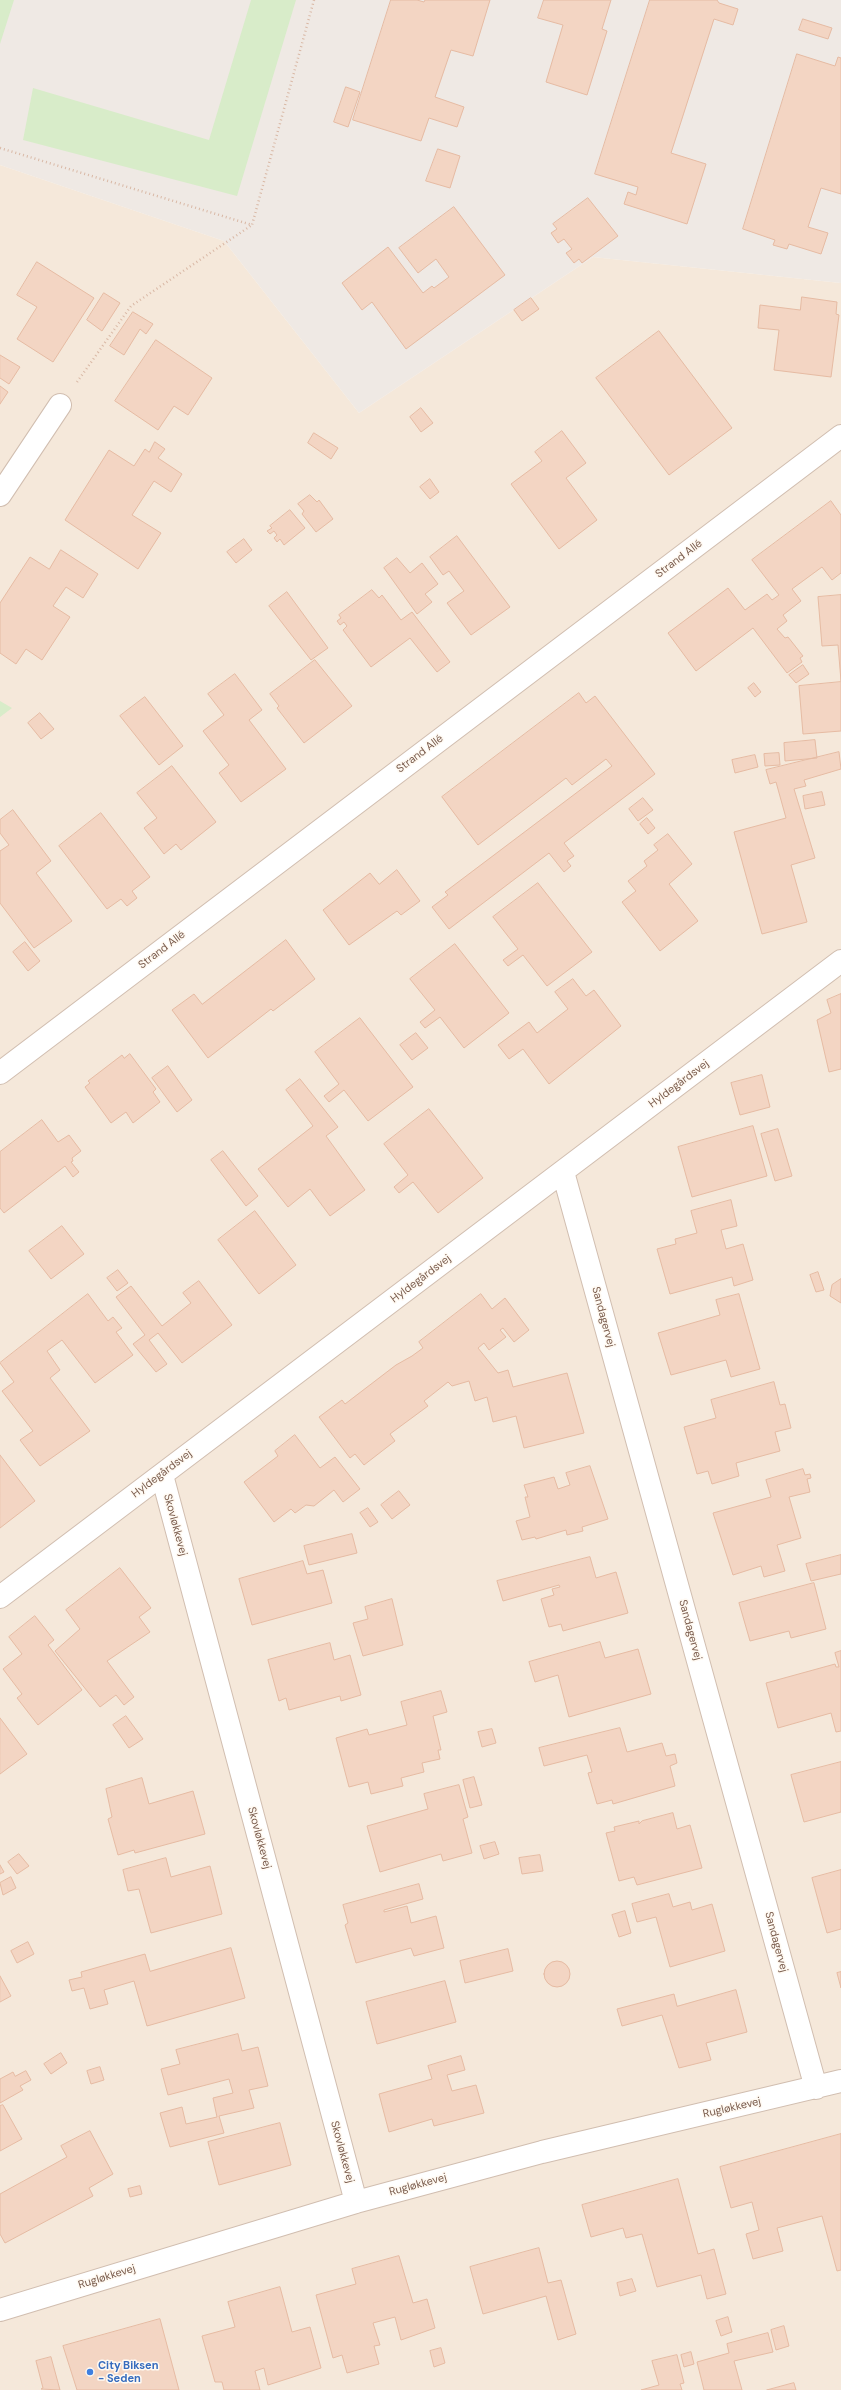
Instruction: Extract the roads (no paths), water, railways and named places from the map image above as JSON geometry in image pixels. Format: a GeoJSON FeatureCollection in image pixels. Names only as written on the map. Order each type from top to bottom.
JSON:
{"type":"FeatureCollection","features":[{"type":"Feature","properties":{"kind":"street"},"geometry":{"type":"LineString","coordinates":[[0,495],[60,405]]}},
{"type":"Feature","properties":{"kind":"street","name":"Strand Allé"},"geometry":{"type":"LineString","coordinates":[[0,1073],[841,436]]}},
{"type":"Feature","properties":{"kind":"street","name":"Hyldegårdsvej"},"geometry":{"type":"LineString","coordinates":[[0,1597],[841,961]]}},
{"type":"Feature","properties":{"kind":"street","name":"Sandagervej"},"geometry":{"type":"LineString","coordinates":[[563,1172],[816,2088]]}},
{"type":"Feature","properties":{"kind":"street","name":"Skovløkkevej"},"geometry":{"type":"LineString","coordinates":[[162,1475],[356,2202]]}},
{"type":"Feature","properties":{"kind":"street","name":"Rugløkkevej"},"geometry":{"type":"LineString","coordinates":[[0,2310],[356,2202],[542,2152],[841,2081]]}},
{"type":"Feature","properties":{"kind":"place","name":"City Biksen - Seden"},"geometry":{"type":"Point","coordinates":[90,2372]}}]}
